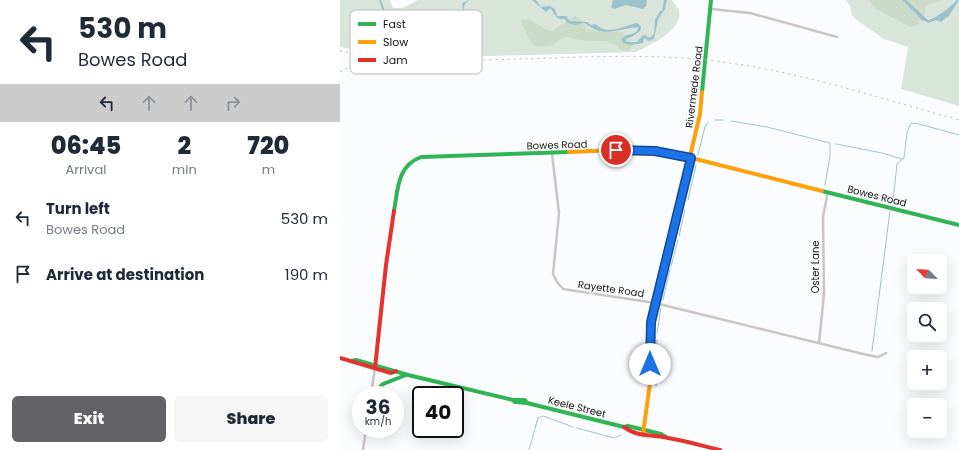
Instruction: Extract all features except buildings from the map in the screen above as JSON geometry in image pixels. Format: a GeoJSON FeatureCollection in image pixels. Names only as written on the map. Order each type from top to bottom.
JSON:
{"type":"FeatureCollection","features":[{"type":"Feature","properties":{"kind":"street","name":"Rivermede Road"},"geometry":{"type":"LineString","coordinates":[[644,432],[650,383],[650,331],[655,303],[691,158],[700,114],[711,0]]}},
{"type":"Feature","properties":{"kind":"street"},"geometry":{"type":"LineString","coordinates":[[711,9],[750,13],[837,36]]}},
{"type":"Feature","properties":{"kind":"street","name":"Bowes Road"},"geometry":{"type":"LineString","coordinates":[[372,386],[386,265],[398,180],[405,167],[417,158],[426,156],[552,154],[645,150],[668,152],[959,225]]}},
{"type":"Feature","properties":{"kind":"street","name":"Rayette Road"},"geometry":{"type":"LineString","coordinates":[[552,154],[559,213],[553,269],[557,282],[566,290],[655,303],[873,356],[878,357],[886,354]]}},
{"type":"Feature","properties":{"kind":"street","name":"Oster Lane"},"geometry":{"type":"LineString","coordinates":[[819,343],[824,294],[823,216],[828,192]]}},
{"type":"Feature","properties":{"kind":"street","name":"Keele Street"},"geometry":{"type":"LineString","coordinates":[[340,358],[351,361],[356,360],[375,367],[513,400],[525,400],[527,403],[624,427],[628,426],[644,432],[661,434],[666,437],[720,450]]}},
{"type":"Feature","properties":{"kind":"street"},"geometry":{"type":"LineString","coordinates":[[378,386],[386,381],[408,375]]}},
{"type":"Feature","properties":{"kind":"street"},"geometry":{"type":"LineString","coordinates":[[363,450],[365,438]]}},
{"type":"Feature","properties":{"kind":"shaded area"},"geometry":{"type":"Polygon","coordinates":[[[340,0],[390,0],[393,8],[402,8],[418,0],[672,0],[679,10],[679,17],[676,24],[665,36],[636,52],[482,56],[482,10],[350,10],[350,49],[340,47],[340,0]]]}},
{"type":"Feature","properties":{"kind":"shaded area"},"geometry":{"type":"Polygon","coordinates":[[[846,0],[959,0],[959,106],[901,89],[908,47],[884,39],[858,21],[852,15],[850,6],[846,0]]]}},
{"type":"Feature","properties":{"kind":"green space"},"geometry":{"type":"Polygon","coordinates":[[[869,0],[943,0],[926,5],[924,15],[916,26],[910,27],[876,9],[869,0]]]}},
{"type":"Feature","properties":{"kind":"green space"},"geometry":{"type":"Polygon","coordinates":[[[575,16],[582,20],[586,30],[619,31],[623,33],[633,44],[629,51],[622,51],[616,45],[606,41],[586,41],[565,37],[550,46],[537,47],[532,44],[520,20],[528,19],[547,30],[552,31],[575,16]]]}},
{"type":"Feature","properties":{"kind":"water"},"geometry":{"type":"Polygon","coordinates":[[[379,0],[381,0],[385,10],[382,10],[379,0]]]}},
{"type":"Feature","properties":{"kind":"water"},"geometry":{"type":"Polygon","coordinates":[[[469,0],[465,4],[463,10],[462,3],[469,0]]]}},
{"type":"Feature","properties":{"kind":"water"},"geometry":{"type":"Polygon","coordinates":[[[532,0],[536,0],[541,7],[550,6],[555,9],[557,16],[566,16],[570,21],[587,22],[591,25],[595,24],[600,28],[610,30],[637,23],[641,26],[640,31],[632,37],[625,39],[626,42],[637,42],[642,36],[645,35],[649,38],[654,34],[655,20],[660,11],[662,11],[664,0],[667,0],[665,9],[658,19],[654,39],[649,41],[644,38],[643,43],[632,45],[623,43],[622,39],[636,32],[638,27],[607,32],[596,30],[584,23],[575,25],[567,23],[565,19],[557,18],[550,8],[546,12],[532,0]]]}},
{"type":"Feature","properties":{"kind":"water"},"geometry":{"type":"Polygon","coordinates":[[[613,0],[647,0],[646,6],[643,9],[626,5],[614,9],[611,7],[613,0]]]}},
{"type":"Feature","properties":{"kind":"water"},"geometry":{"type":"Polygon","coordinates":[[[902,0],[906,0],[928,20],[939,15],[959,0],[949,15],[941,22],[936,20],[929,23],[922,20],[902,0]]]}},
{"type":"Feature","properties":{"kind":"waterway"},"geometry":{"type":"LineString","coordinates":[[947,18],[956,4]]}},
{"type":"Feature","properties":{"kind":"waterway"},"geometry":{"type":"LineString","coordinates":[[715,120],[723,120]]}},
{"type":"Feature","properties":{"kind":"waterway"},"geometry":{"type":"LineString","coordinates":[[731,121],[767,127],[830,143],[830,156],[825,185]]}},
{"type":"Feature","properties":{"kind":"waterway"},"geometry":{"type":"LineString","coordinates":[[698,155],[705,127],[708,122]]}},
{"type":"Feature","properties":{"kind":"waterway"},"geometry":{"type":"LineString","coordinates":[[893,201],[897,164],[904,158],[907,132],[911,123],[959,135]]}},
{"type":"Feature","properties":{"kind":"waterway"},"geometry":{"type":"LineString","coordinates":[[836,144],[882,153],[902,159]]}},
{"type":"Feature","properties":{"kind":"waterway"},"geometry":{"type":"LineString","coordinates":[[688,200],[696,165]]}},
{"type":"Feature","properties":{"kind":"waterway"},"geometry":{"type":"LineString","coordinates":[[679,236],[685,210]]}},
{"type":"Feature","properties":{"kind":"waterway"},"geometry":{"type":"LineString","coordinates":[[872,351],[890,211]]}},
{"type":"Feature","properties":{"kind":"waterway"},"geometry":{"type":"LineString","coordinates":[[671,266],[678,240]]}},
{"type":"Feature","properties":{"kind":"waterway"},"geometry":{"type":"LineString","coordinates":[[663,300],[670,269]]}},
{"type":"Feature","properties":{"kind":"waterway"},"geometry":{"type":"LineString","coordinates":[[657,333],[661,308]]}},
{"type":"Feature","properties":{"kind":"waterway"},"geometry":{"type":"LineString","coordinates":[[657,340],[657,367]]}},
{"type":"Feature","properties":{"kind":"waterway"},"geometry":{"type":"LineString","coordinates":[[656,386],[657,373]]}},
{"type":"Feature","properties":{"kind":"waterway"},"geometry":{"type":"LineString","coordinates":[[529,450],[538,418],[543,416],[573,427]]}},
{"type":"Feature","properties":{"kind":"waterway"},"geometry":{"type":"LineString","coordinates":[[577,428],[614,438],[621,435]]}},
{"type":"Feature","properties":{"kind":"railway"},"geometry":{"type":"LineString","coordinates":[[340,51],[350,52]]}},
{"type":"Feature","properties":{"kind":"railway"},"geometry":{"type":"LineString","coordinates":[[482,60],[642,56],[696,59],[730,63],[796,75],[959,120]]}},
{"type":"Feature","properties":{"kind":"railway"},"geometry":{"type":"LineString","coordinates":[[340,72],[350,66]]}},
{"type":"Feature","properties":{"kind":"traffic: fast"},"geometry":{"type":"LineString","coordinates":[[702,92],[711,0]]}},
{"type":"Feature","properties":{"kind":"traffic: fast"},"geometry":{"type":"LineString","coordinates":[[394,211],[398,187],[403,172],[407,166],[421,157],[569,152]]}},
{"type":"Feature","properties":{"kind":"traffic: fast"},"geometry":{"type":"LineString","coordinates":[[822,191],[959,225]]}},
{"type":"Feature","properties":{"kind":"traffic: fast"},"geometry":{"type":"LineString","coordinates":[[351,361],[356,360],[408,375],[513,400],[525,400],[527,403]]}},
{"type":"Feature","properties":{"kind":"traffic: fast"},"geometry":{"type":"LineString","coordinates":[[381,386],[406,375]]}},
{"type":"Feature","properties":{"kind":"traffic: fast"},"geometry":{"type":"LineString","coordinates":[[513,400],[515,402],[527,403],[624,427],[628,426],[661,434],[666,437]]}},
{"type":"Feature","properties":{"kind":"traffic: slow"},"geometry":{"type":"LineString","coordinates":[[643,434],[650,383],[651,322],[700,114],[702,92]]}},
{"type":"Feature","properties":{"kind":"traffic: slow"},"geometry":{"type":"LineString","coordinates":[[569,152],[617,150],[668,152],[822,191]]}},
{"type":"Feature","properties":{"kind":"traffic: jam"},"geometry":{"type":"LineString","coordinates":[[375,368],[386,265],[394,211]]}},
{"type":"Feature","properties":{"kind":"traffic: jam"},"geometry":{"type":"LineString","coordinates":[[340,358],[391,373],[396,371]]}},
{"type":"Feature","properties":{"kind":"traffic: jam"},"geometry":{"type":"LineString","coordinates":[[624,427],[635,433],[675,439],[720,450]]}},
{"type":"Feature","properties":{"kind":"route"},"geometry":{"type":"LineString","coordinates":[[616,150],[668,152],[691,158],[651,322],[650,364]]}}]}
